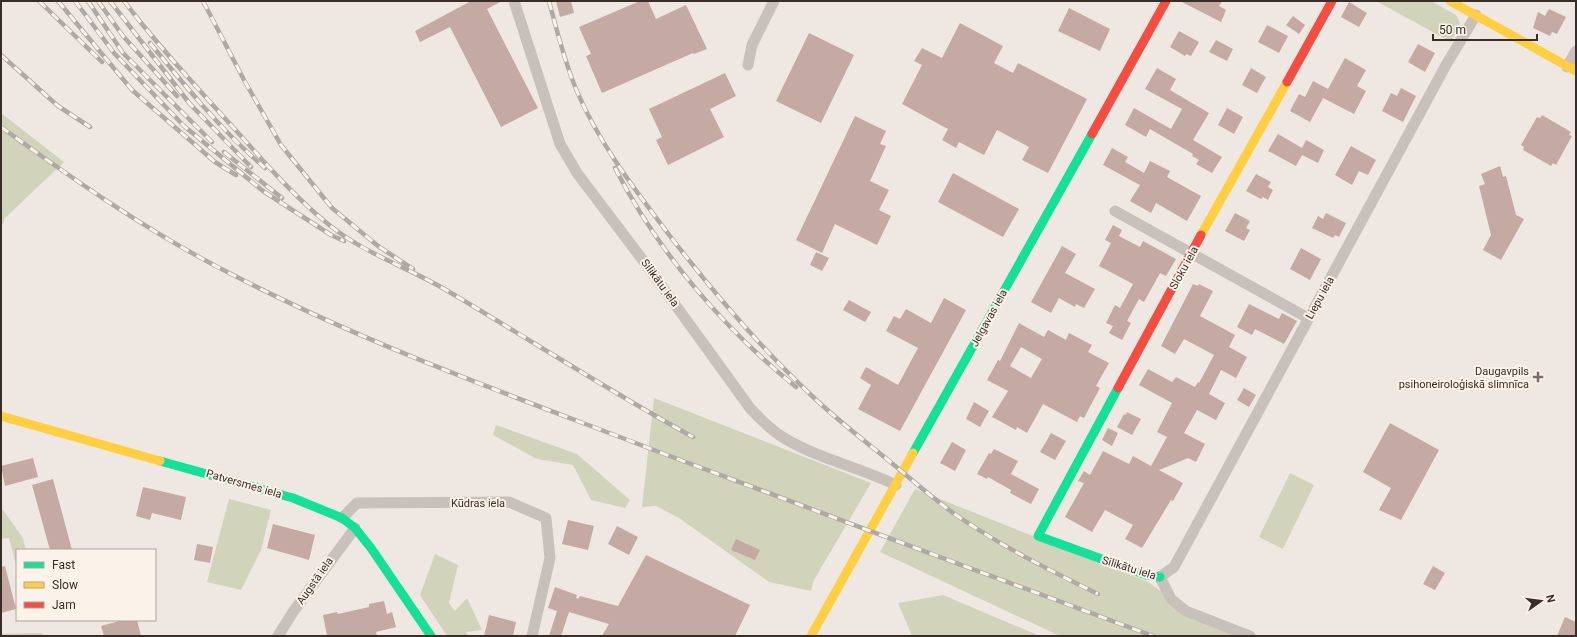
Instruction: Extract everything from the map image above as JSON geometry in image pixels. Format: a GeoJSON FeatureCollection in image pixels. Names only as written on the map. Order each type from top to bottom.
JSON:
{"type":"FeatureCollection","features":[{"type":"Feature","properties":{"kind":"street","name":"Silikātu iela"},"geometry":{"type":"LineString","coordinates":[[514,1],[560,144],[577,173],[645,263],[750,408],[765,424],[784,438],[810,451],[896,485]]}},
{"type":"Feature","properties":{"kind":"street"},"geometry":{"type":"LineString","coordinates":[[748,65],[752,45],[774,1]]}},
{"type":"Feature","properties":{"kind":"street","name":"Jelgavas iela"},"geometry":{"type":"LineString","coordinates":[[811,636],[1166,1]]}},
{"type":"Feature","properties":{"kind":"street","name":"Sloku iela"},"geometry":{"type":"LineString","coordinates":[[1038,536],[1192,252],[1332,1]]}},
{"type":"Feature","properties":{"kind":"street"},"geometry":{"type":"LineString","coordinates":[[1450,1],[1572,69],[1576,51]]}},
{"type":"Feature","properties":{"kind":"street","name":"Liepu iela"},"geometry":{"type":"LineString","coordinates":[[1160,577],[1174,567],[1446,65],[1476,16]]}},
{"type":"Feature","properties":{"kind":"street"},"geometry":{"type":"LineString","coordinates":[[1115,211],[1192,252],[1308,318]]}},
{"type":"Feature","properties":{"kind":"street","name":"Patversmes iela"},"geometry":{"type":"LineString","coordinates":[[1,416],[293,498],[342,518],[354,528],[387,571],[431,636]]}},
{"type":"Feature","properties":{"kind":"street","name":"Kūdras iela"},"geometry":{"type":"LineString","coordinates":[[342,518],[357,503],[509,502],[546,518],[550,558],[532,636]]}},
{"type":"Feature","properties":{"kind":"street","name":"Augstā iela"},"geometry":{"type":"LineString","coordinates":[[278,636],[293,612],[354,528]]}},
{"type":"Feature","properties":{"kind":"street","name":"Silikātu iela"},"geometry":{"type":"LineString","coordinates":[[1038,536],[1146,575],[1160,577],[1171,599],[1186,611],[1250,636]]}},
{"type":"Feature","properties":{"kind":"green space"},"geometry":{"type":"Polygon","coordinates":[[[1376,1],[1431,1],[1456,15],[1460,23],[1451,42],[1376,1]]]}},
{"type":"Feature","properties":{"kind":"green space"},"geometry":{"type":"Polygon","coordinates":[[[1,113],[64,162],[5,218],[3,224],[1,223],[1,113]]]}},
{"type":"Feature","properties":{"kind":"green space"},"geometry":{"type":"Polygon","coordinates":[[[654,398],[871,483],[814,580],[811,591],[769,582],[679,518],[656,506],[642,507],[654,398]]]}},
{"type":"Feature","properties":{"kind":"green space"},"geometry":{"type":"Polygon","coordinates":[[[496,425],[577,454],[630,500],[625,508],[591,500],[573,465],[537,459],[493,435],[496,425]]]}},
{"type":"Feature","properties":{"kind":"green space"},"geometry":{"type":"Polygon","coordinates":[[[1290,473],[1314,485],[1283,549],[1259,537],[1290,473]]]}},
{"type":"Feature","properties":{"kind":"green space"},"geometry":{"type":"Polygon","coordinates":[[[915,489],[1148,582],[1162,592],[1240,636],[1060,636],[880,552],[915,489]]]}},
{"type":"Feature","properties":{"kind":"green space"},"geometry":{"type":"Polygon","coordinates":[[[229,499],[271,510],[261,550],[241,590],[207,582],[229,499]]]}},
{"type":"Feature","properties":{"kind":"green space"},"geometry":{"type":"Polygon","coordinates":[[[1,507],[23,538],[26,549],[16,549],[16,564],[9,538],[1,539],[1,507]]]}},
{"type":"Feature","properties":{"kind":"green space"},"geometry":{"type":"Polygon","coordinates":[[[435,554],[458,565],[449,603],[455,611],[467,598],[482,630],[466,632],[469,636],[447,636],[420,595],[435,554]]]}},
{"type":"Feature","properties":{"kind":"green space"},"geometry":{"type":"Polygon","coordinates":[[[943,595],[1040,636],[912,636],[898,603],[943,595]]]}},
{"type":"Feature","properties":{"kind":"green space"},"geometry":{"type":"Polygon","coordinates":[[[42,633],[43,636],[1,636],[1,634],[42,633]]]}},
{"type":"Feature","properties":{"kind":"building"},"geometry":{"type":"Polygon","coordinates":[[[471,1],[502,1],[487,9],[538,108],[501,127],[450,27],[420,42],[415,31],[471,1]]]}},
{"type":"Feature","properties":{"kind":"building"},"geometry":{"type":"Polygon","coordinates":[[[556,1],[571,1],[574,13],[560,17],[556,1]]]}},
{"type":"Feature","properties":{"kind":"building"},"geometry":{"type":"Polygon","coordinates":[[[640,1],[648,1],[656,19],[686,5],[707,49],[694,54],[693,53],[602,93],[586,56],[591,54],[579,27],[640,1]]]}},
{"type":"Feature","properties":{"kind":"building"},"geometry":{"type":"Polygon","coordinates":[[[1180,1],[1222,1],[1219,6],[1226,10],[1221,22],[1180,1]]]}},
{"type":"Feature","properties":{"kind":"building"},"geometry":{"type":"Polygon","coordinates":[[[1349,2],[1367,13],[1359,27],[1341,17],[1349,2]]]}},
{"type":"Feature","properties":{"kind":"building"},"geometry":{"type":"Polygon","coordinates":[[[1069,8],[1110,29],[1100,51],[1058,31],[1069,8]]]}},
{"type":"Feature","properties":{"kind":"building"},"geometry":{"type":"Polygon","coordinates":[[[1549,9],[1566,17],[1557,34],[1552,32],[1550,36],[1533,28],[1538,12],[1545,16],[1549,9]]]}},
{"type":"Feature","properties":{"kind":"building"},"geometry":{"type":"Polygon","coordinates":[[[1293,16],[1305,25],[1299,34],[1286,25],[1293,16]]]}},
{"type":"Feature","properties":{"kind":"building"},"geometry":{"type":"Polygon","coordinates":[[[960,23],[1003,46],[994,63],[1013,73],[1018,63],[1087,99],[1048,173],[1022,160],[1029,147],[997,130],[984,155],[959,142],[956,148],[942,140],[948,129],[902,104],[922,65],[914,61],[922,48],[942,58],[960,23]]]}},
{"type":"Feature","properties":{"kind":"building"},"geometry":{"type":"Polygon","coordinates":[[[1267,25],[1288,36],[1279,53],[1258,42],[1267,25]]]}},
{"type":"Feature","properties":{"kind":"building"},"geometry":{"type":"Polygon","coordinates":[[[1179,31],[1199,42],[1191,56],[1186,54],[1185,56],[1170,47],[1179,31]]]}},
{"type":"Feature","properties":{"kind":"building"},"geometry":{"type":"Polygon","coordinates":[[[809,33],[854,55],[821,123],[776,101],[809,33]]]}},
{"type":"Feature","properties":{"kind":"building"},"geometry":{"type":"Polygon","coordinates":[[[1216,40],[1233,49],[1227,61],[1209,52],[1216,40]]]}},
{"type":"Feature","properties":{"kind":"building"},"geometry":{"type":"Polygon","coordinates":[[[1418,44],[1435,53],[1425,72],[1408,62],[1418,44]]]}},
{"type":"Feature","properties":{"kind":"building"},"geometry":{"type":"Polygon","coordinates":[[[1345,58],[1366,70],[1357,86],[1366,91],[1354,114],[1323,98],[1345,58]]]}},
{"type":"Feature","properties":{"kind":"building"},"geometry":{"type":"Polygon","coordinates":[[[1157,68],[1176,79],[1170,90],[1209,113],[1193,140],[1222,157],[1212,173],[1196,164],[1199,160],[1192,156],[1193,154],[1150,129],[1146,137],[1125,125],[1134,108],[1171,129],[1182,109],[1145,89],[1157,68]]]}},
{"type":"Feature","properties":{"kind":"building"},"geometry":{"type":"Polygon","coordinates":[[[1251,68],[1266,77],[1257,93],[1242,85],[1251,68]]]}},
{"type":"Feature","properties":{"kind":"building"},"geometry":{"type":"Polygon","coordinates":[[[725,73],[736,96],[710,109],[724,137],[668,165],[656,140],[662,137],[649,109],[725,73]]]}},
{"type":"Feature","properties":{"kind":"building"},"geometry":{"type":"Polygon","coordinates":[[[1313,81],[1328,89],[1310,122],[1290,111],[1299,94],[1305,97],[1313,81]]]}},
{"type":"Feature","properties":{"kind":"building"},"geometry":{"type":"Polygon","coordinates":[[[1401,88],[1416,96],[1403,122],[1382,111],[1391,93],[1397,96],[1401,88]]]}},
{"type":"Feature","properties":{"kind":"building"},"geometry":{"type":"Polygon","coordinates":[[[1227,108],[1243,117],[1234,134],[1218,125],[1227,108]]]}},
{"type":"Feature","properties":{"kind":"building"},"geometry":{"type":"Polygon","coordinates":[[[1542,115],[1571,132],[1569,135],[1572,136],[1556,165],[1553,163],[1551,166],[1523,150],[1524,147],[1521,145],[1537,117],[1540,118],[1542,115]]]}},
{"type":"Feature","properties":{"kind":"building"},"geometry":{"type":"Polygon","coordinates":[[[855,116],[886,131],[880,144],[886,146],[870,181],[889,190],[879,210],[891,216],[877,245],[835,224],[822,253],[796,240],[855,116]]]}},
{"type":"Feature","properties":{"kind":"building"},"geometry":{"type":"Polygon","coordinates":[[[1278,134],[1302,148],[1306,140],[1324,150],[1318,163],[1302,155],[1296,166],[1268,151],[1278,134]]]}},
{"type":"Feature","properties":{"kind":"building"},"geometry":{"type":"Polygon","coordinates":[[[1351,146],[1376,160],[1368,175],[1359,171],[1352,185],[1335,175],[1351,146]]]}},
{"type":"Feature","properties":{"kind":"building"},"geometry":{"type":"Polygon","coordinates":[[[1112,148],[1128,157],[1125,162],[1144,173],[1150,161],[1170,171],[1167,177],[1201,196],[1187,221],[1156,203],[1151,213],[1130,201],[1140,185],[1103,165],[1112,148]]]}},
{"type":"Feature","properties":{"kind":"building"},"geometry":{"type":"Polygon","coordinates":[[[1500,166],[1503,177],[1506,176],[1516,215],[1524,219],[1501,260],[1483,250],[1491,235],[1479,186],[1485,184],[1481,174],[1500,166]]]}},
{"type":"Feature","properties":{"kind":"building"},"geometry":{"type":"Polygon","coordinates":[[[953,173],[1019,209],[1003,237],[938,202],[953,173]]]}},
{"type":"Feature","properties":{"kind":"building"},"geometry":{"type":"Polygon","coordinates":[[[1256,174],[1271,182],[1268,187],[1273,190],[1268,200],[1263,197],[1261,199],[1246,191],[1256,174]]]}},
{"type":"Feature","properties":{"kind":"building"},"geometry":{"type":"Polygon","coordinates":[[[1235,213],[1250,221],[1246,228],[1250,230],[1244,241],[1225,231],[1235,213]]]}},
{"type":"Feature","properties":{"kind":"building"},"geometry":{"type":"Polygon","coordinates":[[[1326,213],[1346,223],[1339,237],[1335,235],[1333,238],[1312,228],[1318,216],[1323,219],[1326,213]]]}},
{"type":"Feature","properties":{"kind":"building"},"geometry":{"type":"Polygon","coordinates":[[[1113,225],[1122,230],[1119,236],[1140,247],[1143,241],[1176,259],[1166,276],[1160,273],[1144,302],[1139,299],[1127,321],[1131,323],[1122,340],[1109,333],[1113,326],[1106,323],[1115,305],[1120,308],[1133,284],[1099,266],[1111,243],[1105,240],[1113,225]]]}},
{"type":"Feature","properties":{"kind":"building"},"geometry":{"type":"Polygon","coordinates":[[[1062,246],[1076,254],[1065,273],[1095,289],[1084,308],[1076,304],[1075,307],[1059,298],[1051,313],[1031,302],[1062,246]]]}},
{"type":"Feature","properties":{"kind":"building"},"geometry":{"type":"Polygon","coordinates":[[[1301,248],[1321,259],[1310,280],[1290,269],[1301,248]]]}},
{"type":"Feature","properties":{"kind":"building"},"geometry":{"type":"Polygon","coordinates":[[[816,252],[829,258],[822,271],[810,265],[816,252]]]}},
{"type":"Feature","properties":{"kind":"building"},"geometry":{"type":"Polygon","coordinates":[[[1193,284],[1198,286],[1199,284],[1213,291],[1200,316],[1235,335],[1229,347],[1247,357],[1236,378],[1221,370],[1209,394],[1225,403],[1216,420],[1197,410],[1184,433],[1205,444],[1196,462],[1188,458],[1159,470],[1183,483],[1142,548],[1125,539],[1133,525],[1105,510],[1092,532],[1065,517],[1084,483],[1078,481],[1084,471],[1090,475],[1103,451],[1129,464],[1133,456],[1151,466],[1167,437],[1157,432],[1172,403],[1139,385],[1148,369],[1172,382],[1176,377],[1195,387],[1198,382],[1199,383],[1214,355],[1184,339],[1175,354],[1161,346],[1193,284]]]}},
{"type":"Feature","properties":{"kind":"building"},"geometry":{"type":"Polygon","coordinates":[[[944,298],[966,310],[900,431],[858,409],[871,385],[860,378],[866,367],[898,385],[918,348],[886,331],[894,316],[900,319],[906,309],[931,323],[944,298]]]}},
{"type":"Feature","properties":{"kind":"building"},"geometry":{"type":"Polygon","coordinates":[[[849,300],[871,312],[865,322],[843,310],[849,300]]]}},
{"type":"Feature","properties":{"kind":"building"},"geometry":{"type":"Polygon","coordinates":[[[1249,304],[1279,319],[1282,313],[1297,321],[1284,344],[1255,329],[1252,335],[1237,327],[1249,304]]]}},
{"type":"Feature","properties":{"kind":"building"},"geometry":{"type":"Polygon","coordinates":[[[1019,323],[1044,337],[1048,330],[1066,340],[1069,333],[1092,345],[1088,352],[1109,363],[1096,386],[1100,388],[1084,418],[1080,416],[1077,422],[1043,404],[1027,433],[1017,427],[1016,430],[992,417],[1008,391],[987,380],[998,360],[1000,361],[1019,323]],[[1021,347],[1010,366],[1031,378],[1042,359],[1021,347]]]}},
{"type":"Feature","properties":{"kind":"building"},"geometry":{"type":"Polygon","coordinates":[[[1244,388],[1256,395],[1249,407],[1237,400],[1244,388]]]}},
{"type":"Feature","properties":{"kind":"building"},"geometry":{"type":"Polygon","coordinates":[[[974,402],[989,411],[980,427],[966,419],[974,402]]]}},
{"type":"Feature","properties":{"kind":"building"},"geometry":{"type":"Polygon","coordinates":[[[1127,412],[1141,419],[1132,435],[1117,427],[1124,414],[1126,415],[1127,412]]]}},
{"type":"Feature","properties":{"kind":"building"},"geometry":{"type":"Polygon","coordinates":[[[1390,423],[1439,450],[1401,520],[1379,510],[1391,488],[1363,472],[1390,423]]]}},
{"type":"Feature","properties":{"kind":"building"},"geometry":{"type":"Polygon","coordinates":[[[1108,428],[1118,433],[1112,446],[1102,440],[1108,428]]]}},
{"type":"Feature","properties":{"kind":"building"},"geometry":{"type":"Polygon","coordinates":[[[1051,433],[1066,441],[1055,460],[1040,452],[1051,433]]]}},
{"type":"Feature","properties":{"kind":"building"},"geometry":{"type":"Polygon","coordinates":[[[952,442],[966,450],[955,471],[940,463],[952,442]]]}},
{"type":"Feature","properties":{"kind":"building"},"geometry":{"type":"Polygon","coordinates":[[[994,449],[1018,461],[1011,474],[1039,489],[1031,504],[1010,493],[1011,490],[988,477],[987,479],[977,474],[989,453],[991,454],[994,449]]]}},
{"type":"Feature","properties":{"kind":"building"},"geometry":{"type":"Polygon","coordinates":[[[33,458],[38,477],[5,486],[1,466],[33,458]]]}},
{"type":"Feature","properties":{"kind":"building"},"geometry":{"type":"Polygon","coordinates":[[[53,479],[72,549],[50,549],[32,485],[53,479]]]}},
{"type":"Feature","properties":{"kind":"building"},"geometry":{"type":"Polygon","coordinates":[[[143,487],[186,497],[181,520],[152,513],[150,520],[136,516],[143,487]]]}},
{"type":"Feature","properties":{"kind":"building"},"geometry":{"type":"Polygon","coordinates":[[[568,520],[594,526],[588,550],[562,544],[568,520]]]}},
{"type":"Feature","properties":{"kind":"building"},"geometry":{"type":"Polygon","coordinates":[[[273,524],[315,535],[309,560],[267,548],[273,524]]]}},
{"type":"Feature","properties":{"kind":"building"},"geometry":{"type":"Polygon","coordinates":[[[617,526],[638,537],[629,555],[608,544],[617,526]]]}},
{"type":"Feature","properties":{"kind":"building"},"geometry":{"type":"Polygon","coordinates":[[[736,539],[760,550],[755,560],[731,550],[736,539]]]}},
{"type":"Feature","properties":{"kind":"building"},"geometry":{"type":"Polygon","coordinates":[[[197,544],[213,547],[210,563],[194,560],[197,544]]]}},
{"type":"Feature","properties":{"kind":"building"},"geometry":{"type":"Polygon","coordinates":[[[646,555],[750,605],[735,636],[602,636],[609,624],[569,612],[561,636],[549,636],[557,611],[548,608],[555,587],[577,595],[576,598],[578,599],[580,596],[618,606],[646,555]]]}},
{"type":"Feature","properties":{"kind":"building"},"geometry":{"type":"Polygon","coordinates":[[[5,566],[16,609],[1,613],[1,567],[5,566]]]}},
{"type":"Feature","properties":{"kind":"building"},"geometry":{"type":"Polygon","coordinates":[[[1433,566],[1445,573],[1435,590],[1423,584],[1433,566]]]}},
{"type":"Feature","properties":{"kind":"building"},"geometry":{"type":"Polygon","coordinates":[[[384,601],[387,614],[392,612],[396,627],[376,632],[377,636],[327,636],[323,615],[337,612],[338,614],[369,607],[369,604],[384,601]]]}},
{"type":"Feature","properties":{"kind":"building"},"geometry":{"type":"Polygon","coordinates":[[[489,615],[516,622],[513,636],[484,636],[489,615]]]}},
{"type":"Feature","properties":{"kind":"building"},"geometry":{"type":"Polygon","coordinates":[[[1565,617],[1576,622],[1576,636],[1557,636],[1565,617]]]}},
{"type":"Feature","properties":{"kind":"building"},"geometry":{"type":"Polygon","coordinates":[[[119,621],[137,621],[141,636],[104,636],[101,626],[119,621]]]}},
{"type":"Feature","properties":{"kind":"railway"},"geometry":{"type":"LineString","coordinates":[[39,1],[102,62]]}},
{"type":"Feature","properties":{"kind":"railway"},"geometry":{"type":"LineString","coordinates":[[58,1],[132,90],[215,162],[236,175]]}},
{"type":"Feature","properties":{"kind":"railway"},"geometry":{"type":"LineString","coordinates":[[75,1],[114,53],[184,126],[263,191],[331,235],[344,241]]}},
{"type":"Feature","properties":{"kind":"railway"},"geometry":{"type":"LineString","coordinates":[[88,1],[123,53],[212,142]]}},
{"type":"Feature","properties":{"kind":"railway"},"geometry":{"type":"LineString","coordinates":[[98,1],[123,36],[177,96]]}},
{"type":"Feature","properties":{"kind":"railway"},"geometry":{"type":"LineString","coordinates":[[110,1],[190,104],[251,167]]}},
{"type":"Feature","properties":{"kind":"railway"},"geometry":{"type":"LineString","coordinates":[[124,1],[190,80],[266,164],[302,201],[328,224],[370,252],[446,290],[693,437]]}},
{"type":"Feature","properties":{"kind":"railway"},"geometry":{"type":"LineString","coordinates":[[203,1],[244,80],[281,145],[332,208],[378,246],[413,269]]}},
{"type":"Feature","properties":{"kind":"railway"},"geometry":{"type":"LineString","coordinates":[[549,1],[561,45],[576,89],[606,147],[670,236],[703,278],[755,338],[792,377],[830,412],[956,515],[1043,567],[1098,594]]}},
{"type":"Feature","properties":{"kind":"railway"},"geometry":{"type":"LineString","coordinates":[[150,43],[219,124],[265,168]]}},
{"type":"Feature","properties":{"kind":"railway"},"geometry":{"type":"LineString","coordinates":[[1,55],[58,106],[90,127]]}},
{"type":"Feature","properties":{"kind":"railway"},"geometry":{"type":"LineString","coordinates":[[1,127],[87,188],[175,244],[237,277],[340,326],[445,370],[552,411],[1153,636]]}},
{"type":"Feature","properties":{"kind":"railway"},"geometry":{"type":"LineString","coordinates":[[224,152],[282,198]]}},
{"type":"Feature","properties":{"kind":"railway"},"geometry":{"type":"LineString","coordinates":[[615,168],[651,229],[694,287],[743,340],[796,387]]}},
{"type":"Feature","properties":{"kind":"traffic: fast"},"geometry":{"type":"LineString","coordinates":[[913,453],[1092,134]]}},
{"type":"Feature","properties":{"kind":"traffic: fast"},"geometry":{"type":"LineString","coordinates":[[1118,388],[1038,536],[1146,575],[1160,577]]}},
{"type":"Feature","properties":{"kind":"traffic: fast"},"geometry":{"type":"LineString","coordinates":[[160,461],[293,498],[342,518],[355,528],[371,548],[431,636]]}},
{"type":"Feature","properties":{"kind":"traffic: slow"},"geometry":{"type":"LineString","coordinates":[[1450,1],[1576,71]]}},
{"type":"Feature","properties":{"kind":"traffic: slow"},"geometry":{"type":"LineString","coordinates":[[1201,235],[1287,82]]}},
{"type":"Feature","properties":{"kind":"traffic: slow"},"geometry":{"type":"LineString","coordinates":[[1,416],[160,461]]}},
{"type":"Feature","properties":{"kind":"traffic: slow"},"geometry":{"type":"LineString","coordinates":[[811,636],[913,453]]}},
{"type":"Feature","properties":{"kind":"traffic: jam"},"geometry":{"type":"LineString","coordinates":[[1092,134],[1166,1]]}},
{"type":"Feature","properties":{"kind":"traffic: jam"},"geometry":{"type":"LineString","coordinates":[[1287,82],[1332,1]]}},
{"type":"Feature","properties":{"kind":"traffic: jam"},"geometry":{"type":"LineString","coordinates":[[1118,388],[1201,235]]}},
{"type":"Feature","properties":{"kind":"place","name":"Daugavpils psihoneiroloģiskā slimnīca"},"geometry":{"type":"Point","coordinates":[1538,377]}}]}
